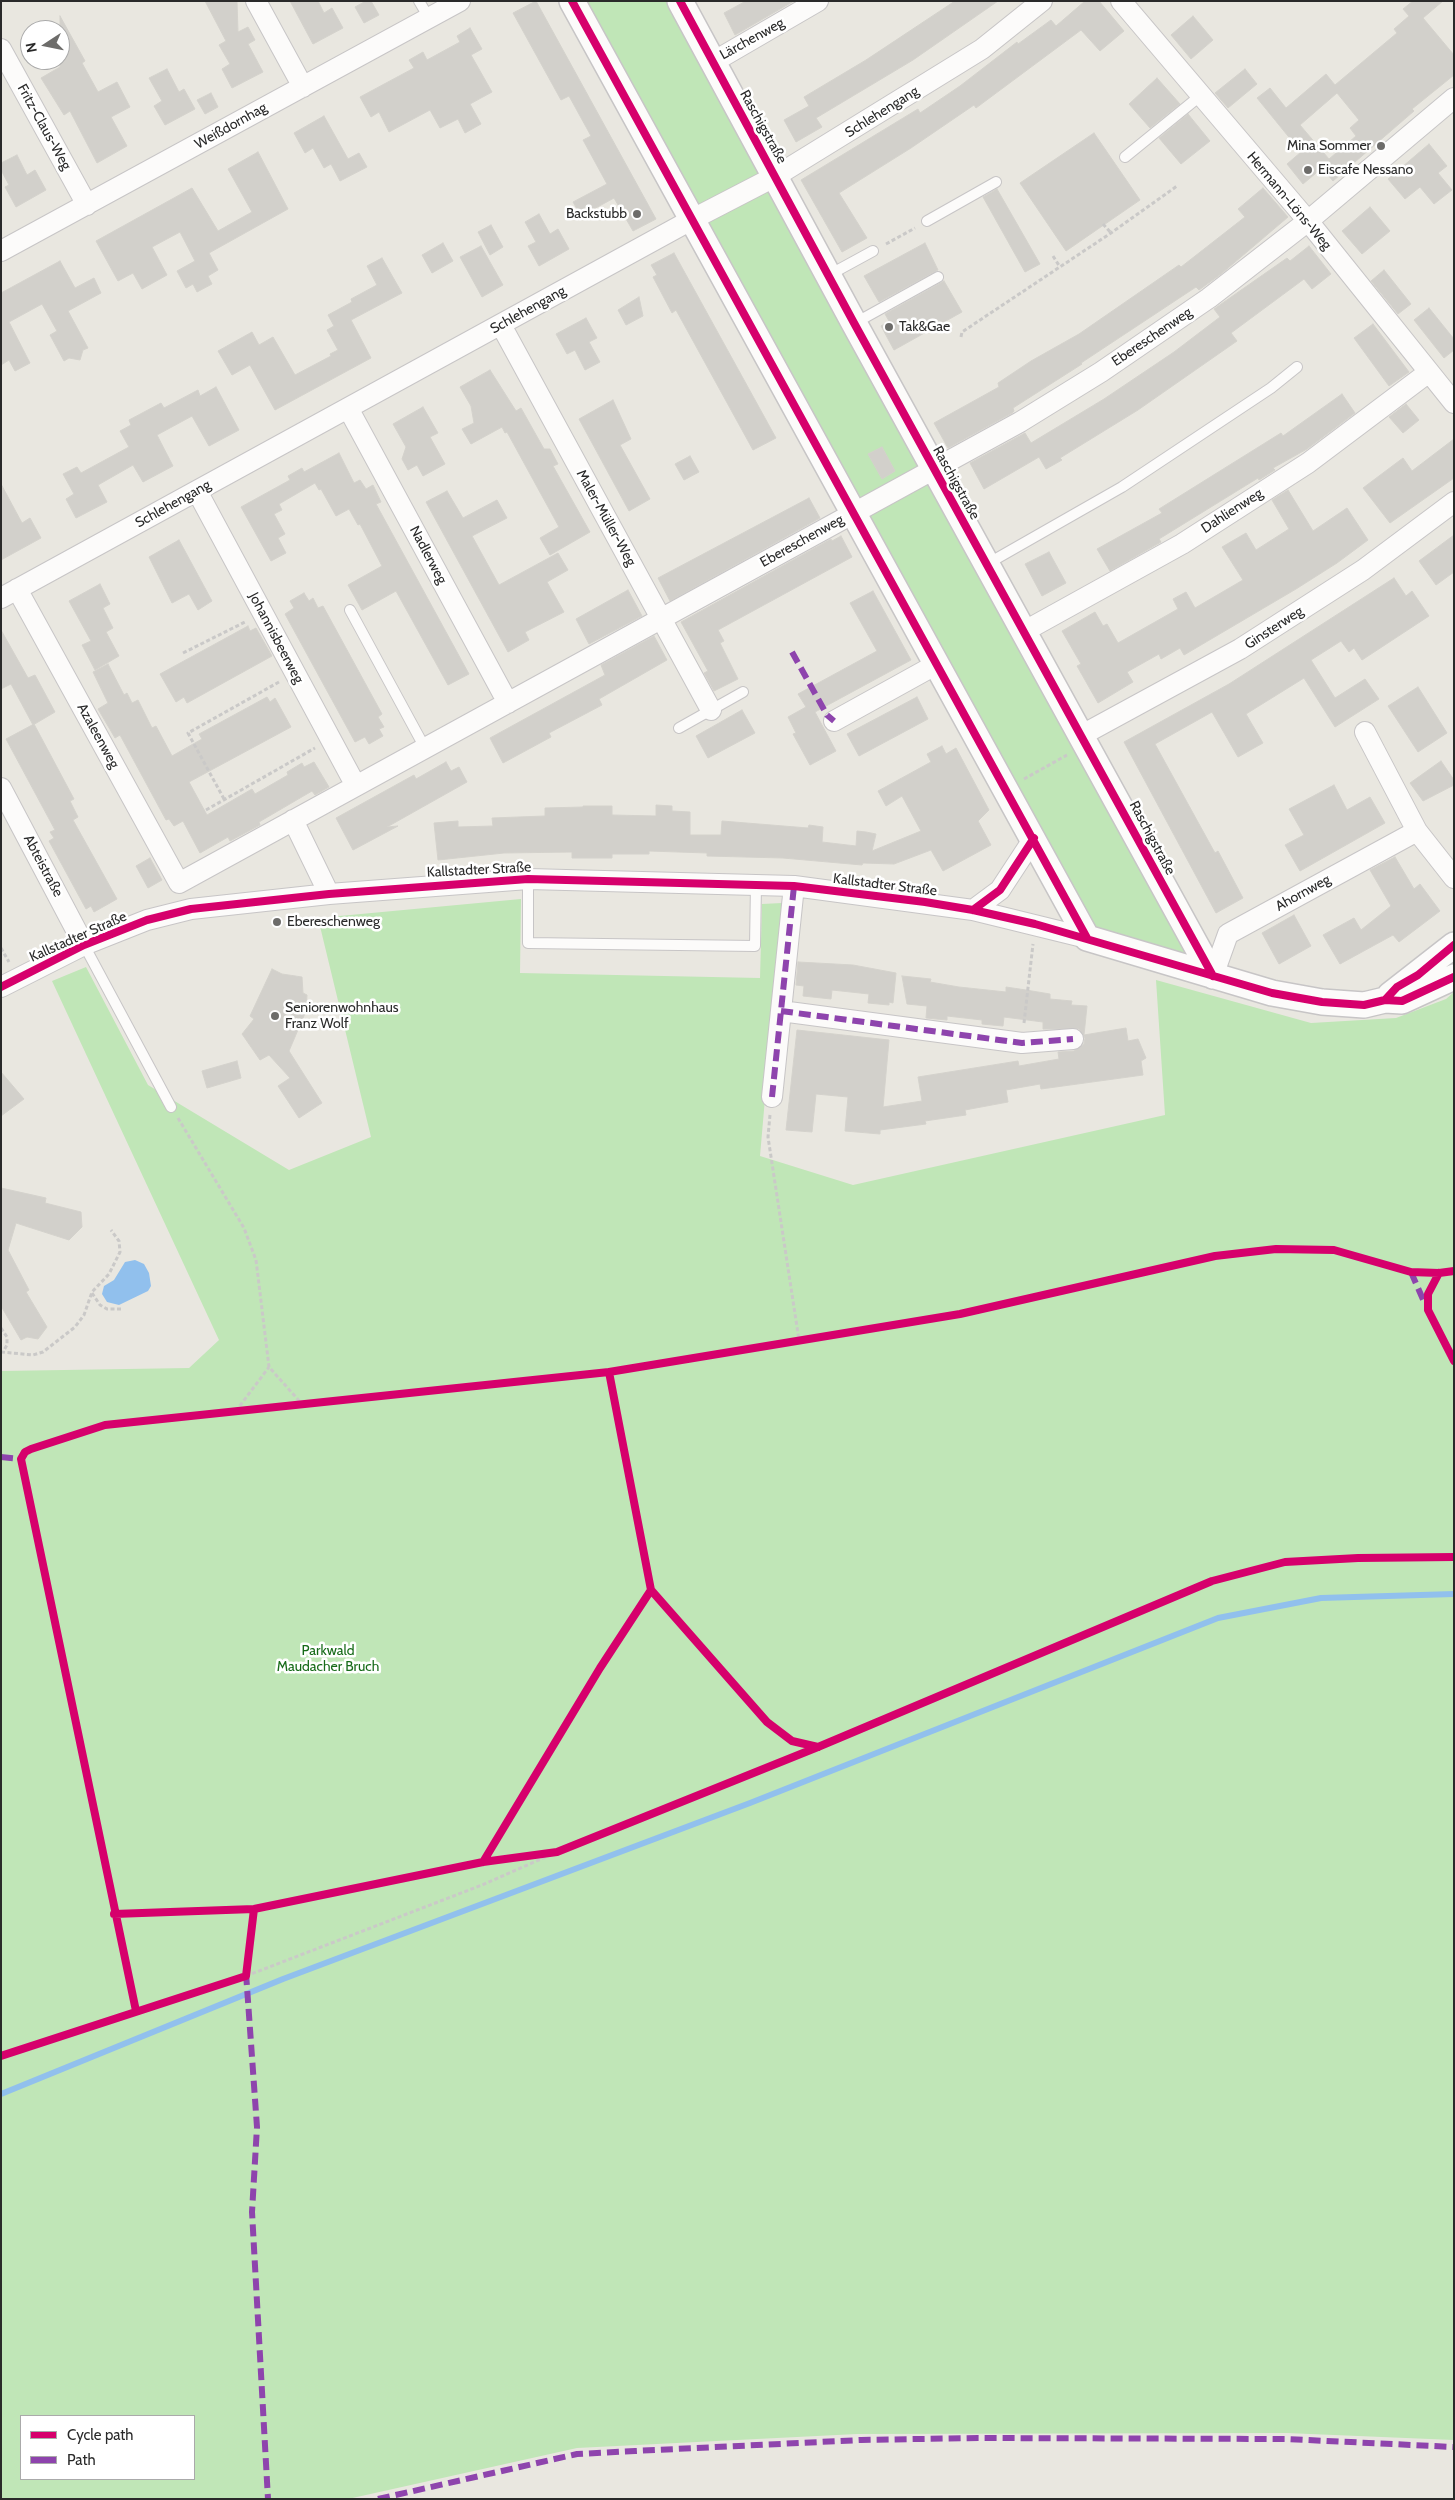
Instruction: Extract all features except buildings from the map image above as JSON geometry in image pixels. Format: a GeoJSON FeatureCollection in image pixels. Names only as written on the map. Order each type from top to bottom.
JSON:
{"type":"FeatureCollection","features":[{"type":"Feature","properties":{"kind":"street"},"geometry":{"type":"LineString","coordinates":[[256,1],[303,87]]}},
{"type":"Feature","properties":{"kind":"street","name":"Weißdornhag"},"geometry":{"type":"LineString","coordinates":[[1,252],[303,87],[424,10],[460,1]]}},
{"type":"Feature","properties":{"kind":"street"},"geometry":{"type":"LineString","coordinates":[[572,1],[691,220],[1034,838],[1087,938],[1272,993],[1322,1002],[1364,1004],[1385,1000],[1402,1001],[1454,976]]}},
{"type":"Feature","properties":{"kind":"street","name":"Raschigstraße"},"geometry":{"type":"LineString","coordinates":[[680,1],[1212,976]]}},
{"type":"Feature","properties":{"kind":"street","name":"Lärchenweg"},"geometry":{"type":"LineString","coordinates":[[713,62],[818,1]]}},
{"type":"Feature","properties":{"kind":"street","name":"Schlehengang"},"geometry":{"type":"LineString","coordinates":[[9,593],[691,220],[776,176],[982,48],[1042,1]]}},
{"type":"Feature","properties":{"kind":"street","name":"Hermann-Löns-Weg"},"geometry":{"type":"LineString","coordinates":[[1120,1],[1308,221],[1454,403]]}},
{"type":"Feature","properties":{"kind":"street","name":"Fritz-Claus-Weg"},"geometry":{"type":"LineString","coordinates":[[1,49],[87,205]]}},
{"type":"Feature","properties":{"kind":"street","name":"Ebereschenweg"},"geometry":{"type":"LineString","coordinates":[[179,883],[1020,422],[1102,372],[1209,298],[1308,221],[1454,98]]}},
{"type":"Feature","properties":{"kind":"street","name":"Maler-Müller-Weg"},"geometry":{"type":"LineString","coordinates":[[501,325],[711,710]]}},
{"type":"Feature","properties":{"kind":"street","name":"Dahlienweg"},"geometry":{"type":"LineString","coordinates":[[1023,632],[1182,544],[1308,463],[1429,372]]}},
{"type":"Feature","properties":{"kind":"street","name":"Nadlerweg"},"geometry":{"type":"LineString","coordinates":[[348,408],[508,703]]}},
{"type":"Feature","properties":{"kind":"street","name":"Johannisbeerweg"},"geometry":{"type":"LineString","coordinates":[[196,491],[356,786]]}},
{"type":"Feature","properties":{"kind":"street","name":"Ginsterweg"},"geometry":{"type":"LineString","coordinates":[[1087,745],[1363,570],[1454,502]]}},
{"type":"Feature","properties":{"kind":"street","name":"Azaleenweg"},"geometry":{"type":"LineString","coordinates":[[9,593],[179,883]]}},
{"type":"Feature","properties":{"kind":"street"},"geometry":{"type":"LineString","coordinates":[[834,721],[937,664]]}},
{"type":"Feature","properties":{"kind":"street"},"geometry":{"type":"LineString","coordinates":[[1365,732],[1417,831],[1454,878]]}},
{"type":"Feature","properties":{"kind":"street","name":"Abteistraße"},"geometry":{"type":"LineString","coordinates":[[1,788],[7,812],[84,945]]}},
{"type":"Feature","properties":{"kind":"street"},"geometry":{"type":"LineString","coordinates":[[293,820],[329,894]]}},
{"type":"Feature","properties":{"kind":"street","name":"Ahornweg"},"geometry":{"type":"LineString","coordinates":[[1212,976],[1228,934],[1417,831]]}},
{"type":"Feature","properties":{"kind":"street"},"geometry":{"type":"LineString","coordinates":[[973,910],[1000,890],[1034,838]]}},
{"type":"Feature","properties":{"kind":"street","name":"Kallstadter Straße"},"geometry":{"type":"LineString","coordinates":[[1,987],[84,945],[147,920],[191,909],[329,894],[528,879],[794,886],[973,910],[1087,938]]}},
{"type":"Feature","properties":{"kind":"street"},"geometry":{"type":"LineString","coordinates":[[772,1097],[794,886]]}},
{"type":"Feature","properties":{"kind":"street"},"geometry":{"type":"LineString","coordinates":[[1385,1000],[1397,987],[1418,975],[1454,945]]}},
{"type":"Feature","properties":{"kind":"street"},"geometry":{"type":"LineString","coordinates":[[781,1010],[1022,1043],[1073,1039]]}},
{"type":"Feature","properties":{"kind":"lane"},"geometry":{"type":"LineString","coordinates":[[1125,156],[1200,96]]}},
{"type":"Feature","properties":{"kind":"lane"},"geometry":{"type":"LineString","coordinates":[[927,221],[996,182]]}},
{"type":"Feature","properties":{"kind":"lane"},"geometry":{"type":"LineString","coordinates":[[829,275],[874,251]]}},
{"type":"Feature","properties":{"kind":"lane"},"geometry":{"type":"LineString","coordinates":[[854,323],[938,278]]}},
{"type":"Feature","properties":{"kind":"lane"},"geometry":{"type":"LineString","coordinates":[[986,564],[1122,487],[1271,388],[1297,367]]}},
{"type":"Feature","properties":{"kind":"lane"},"geometry":{"type":"LineString","coordinates":[[350,610],[425,748]]}},
{"type":"Feature","properties":{"kind":"lane"},"geometry":{"type":"LineString","coordinates":[[679,728],[743,692]]}},
{"type":"Feature","properties":{"kind":"lane"},"geometry":{"type":"LineString","coordinates":[[528,879],[528,943],[755,946],[756,884]]}},
{"type":"Feature","properties":{"kind":"lane"},"geometry":{"type":"LineString","coordinates":[[84,945],[171,1107]]}},
{"type":"Feature","properties":{"kind":"path"},"geometry":{"type":"LineString","coordinates":[[961,337],[962,332],[1111,233],[1177,186]]}},
{"type":"Feature","properties":{"kind":"path"},"geometry":{"type":"LineString","coordinates":[[874,251],[927,221]]}},
{"type":"Feature","properties":{"kind":"path"},"geometry":{"type":"LineString","coordinates":[[1102,224],[1111,233]]}},
{"type":"Feature","properties":{"kind":"path"},"geometry":{"type":"LineString","coordinates":[[1053,256],[1060,267]]}},
{"type":"Feature","properties":{"kind":"path"},"geometry":{"type":"LineString","coordinates":[[183,653],[262,613]]}},
{"type":"Feature","properties":{"kind":"path"},"geometry":{"type":"LineString","coordinates":[[224,799],[188,733],[295,674]]}},
{"type":"Feature","properties":{"kind":"path"},"geometry":{"type":"LineString","coordinates":[[206,810],[331,739]]}},
{"type":"Feature","properties":{"kind":"path"},"geometry":{"type":"LineString","coordinates":[[1000,778],[1010,772],[1017,783],[1077,750],[1083,760],[1087,745]]}},
{"type":"Feature","properties":{"kind":"path"},"geometry":{"type":"LineString","coordinates":[[1022,1043],[1030,967]]}},
{"type":"Feature","properties":{"kind":"path"},"geometry":{"type":"LineString","coordinates":[[772,1097],[768,1137],[799,1340]]}},
{"type":"Feature","properties":{"kind":"path"},"geometry":{"type":"LineString","coordinates":[[171,1107],[244,1228],[256,1260],[269,1367],[302,1404]]}},
{"type":"Feature","properties":{"kind":"path"},"geometry":{"type":"LineString","coordinates":[[2,1352],[33,1355],[43,1352],[75,1327],[84,1315],[92,1292],[110,1274],[120,1252],[119,1241],[111,1230]]}},
{"type":"Feature","properties":{"kind":"path"},"geometry":{"type":"LineString","coordinates":[[92,1292],[100,1305],[107,1310],[122,1309]]}},
{"type":"Feature","properties":{"kind":"path"},"geometry":{"type":"LineString","coordinates":[[1,1328],[7,1337],[7,1345],[2,1352]]}},
{"type":"Feature","properties":{"kind":"path"},"geometry":{"type":"LineString","coordinates":[[236,1411],[269,1367]]}},
{"type":"Feature","properties":{"kind":"path"},"geometry":{"type":"LineString","coordinates":[[246,1976],[482,1885],[557,1852]]}},
{"type":"Feature","properties":{"kind":"green space"},"geometry":{"type":"Polygon","coordinates":[[[572,1],[680,1],[1213,976],[1087,938],[572,1]]]}},
{"type":"Feature","properties":{"kind":"green space","name":"Parkwald Maudacher Bruch"},"geometry":{"type":"Polygon","coordinates":[[[521,899],[520,973],[760,978],[762,904],[782,903],[760,1156],[853,1185],[1165,1115],[1156,980],[1311,1023],[1396,1018],[1446,999],[1454,992],[1454,2440],[1286,2433],[857,2434],[577,2448],[348,2499],[1,2499],[1,1371],[189,1368],[219,1340],[52,981],[86,967],[148,1085],[289,1170],[371,1137],[318,918],[521,899]]]}},
{"type":"Feature","properties":{"kind":"water"},"geometry":{"type":"Polygon","coordinates":[[[135,1260],[144,1264],[149,1273],[151,1286],[148,1291],[119,1305],[107,1302],[102,1294],[104,1286],[114,1280],[125,1262],[135,1260]]]}},
{"type":"Feature","properties":{"kind":"waterway"},"geometry":{"type":"LineString","coordinates":[[1,2094],[283,1979],[750,1803],[1218,1618],[1321,1598],[1454,1594]]}},
{"type":"Feature","properties":{"kind":"marked path"},"geometry":{"type":"LineString","coordinates":[[792,652],[827,715],[834,721]]}},
{"type":"Feature","properties":{"kind":"marked path"},"geometry":{"type":"LineString","coordinates":[[772,1097],[794,886]]}},
{"type":"Feature","properties":{"kind":"marked path"},"geometry":{"type":"LineString","coordinates":[[781,1011],[1022,1043],[1073,1039]]}},
{"type":"Feature","properties":{"kind":"marked path"},"geometry":{"type":"LineString","coordinates":[[1411,1272],[1425,1304]]}},
{"type":"Feature","properties":{"kind":"marked path"},"geometry":{"type":"LineString","coordinates":[[1,1457],[21,1459]]}},
{"type":"Feature","properties":{"kind":"marked path"},"geometry":{"type":"LineString","coordinates":[[246,1973],[257,2127],[252,2212],[268,2499]]}},
{"type":"Feature","properties":{"kind":"marked path"},"geometry":{"type":"LineString","coordinates":[[378,2499],[577,2454],[861,2440],[978,2438],[1286,2439],[1454,2447]]}},
{"type":"Feature","properties":{"kind":"cycle path"},"geometry":{"type":"LineString","coordinates":[[572,1],[1087,938]]}},
{"type":"Feature","properties":{"kind":"cycle path"},"geometry":{"type":"LineString","coordinates":[[680,1],[854,323],[1213,976]]}},
{"type":"Feature","properties":{"kind":"cycle path"},"geometry":{"type":"LineString","coordinates":[[973,910],[1000,890],[1034,838]]}},
{"type":"Feature","properties":{"kind":"cycle path"},"geometry":{"type":"LineString","coordinates":[[1,987],[84,945],[147,920],[191,909],[329,894],[528,879],[794,886],[925,902],[973,910],[1035,924],[1272,993],[1322,1002],[1364,1005],[1385,1000],[1402,1001],[1454,977]]}},
{"type":"Feature","properties":{"kind":"cycle path"},"geometry":{"type":"LineString","coordinates":[[1385,1000],[1397,987],[1418,975],[1454,945]]}},
{"type":"Feature","properties":{"kind":"cycle path"},"geometry":{"type":"LineString","coordinates":[[136,2011],[21,1459],[25,1452],[105,1425],[609,1372],[960,1314],[1215,1256],[1276,1249],[1334,1250],[1411,1272],[1439,1273],[1454,1271]]}},
{"type":"Feature","properties":{"kind":"cycle path"},"geometry":{"type":"LineString","coordinates":[[1439,1273],[1428,1294],[1428,1310],[1454,1361]]}},
{"type":"Feature","properties":{"kind":"cycle path"},"geometry":{"type":"LineString","coordinates":[[609,1372],[651,1590],[767,1722],[792,1741],[818,1747]]}},
{"type":"Feature","properties":{"kind":"cycle path"},"geometry":{"type":"LineString","coordinates":[[114,1914],[254,1909],[483,1862],[557,1852],[818,1747],[1212,1581],[1285,1562],[1358,1558],[1454,1557]]}},
{"type":"Feature","properties":{"kind":"cycle path"},"geometry":{"type":"LineString","coordinates":[[483,1862],[600,1668],[651,1590]]}},
{"type":"Feature","properties":{"kind":"cycle path"},"geometry":{"type":"LineString","coordinates":[[1,2056],[246,1976],[254,1909]]}},
{"type":"Feature","properties":{"kind":"place","name":"Mina Sommer"},"geometry":{"type":"Point","coordinates":[1381,146]}},
{"type":"Feature","properties":{"kind":"place","name":"Eiscafe Nessano"},"geometry":{"type":"Point","coordinates":[1308,170]}},
{"type":"Feature","properties":{"kind":"place","name":"Backstubb"},"geometry":{"type":"Point","coordinates":[637,214]}},
{"type":"Feature","properties":{"kind":"place","name":"Tak&Gae"},"geometry":{"type":"Point","coordinates":[889,327]}},
{"type":"Feature","properties":{"kind":"place","name":"Ebereschenweg"},"geometry":{"type":"Point","coordinates":[277,922]}},
{"type":"Feature","properties":{"kind":"place","name":"Seniorenwohnhaus Franz Wolf"},"geometry":{"type":"Point","coordinates":[275,1016]}}]}
